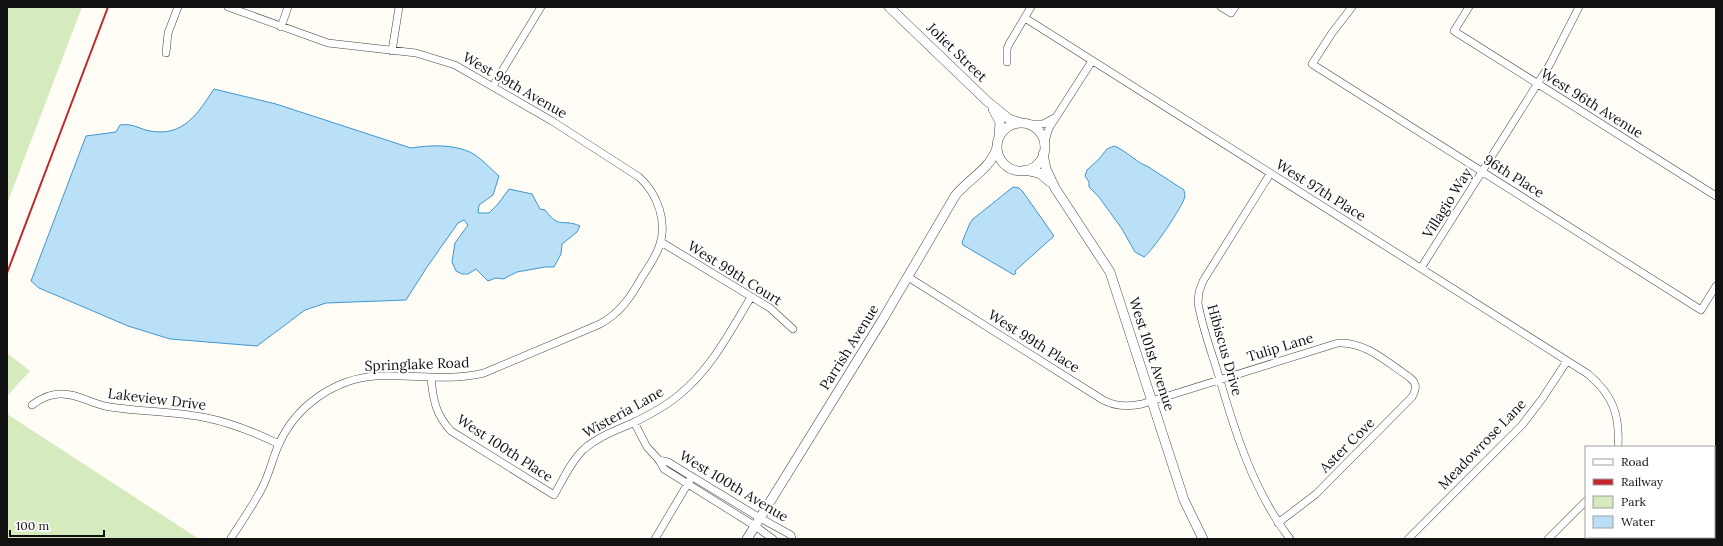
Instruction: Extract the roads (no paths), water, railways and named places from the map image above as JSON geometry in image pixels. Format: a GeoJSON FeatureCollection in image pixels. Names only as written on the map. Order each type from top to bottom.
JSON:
{"type":"FeatureCollection","features":[{"type":"Feature","properties":{"kind":"street"},"geometry":{"type":"LineString","coordinates":[[166,53],[168,33],[178,7]]}},
{"type":"Feature","properties":{"kind":"street","name":"West 99th Avenue"},"geometry":{"type":"LineString","coordinates":[[228,7],[328,43],[416,53],[448,62],[470,72],[634,173],[645,183],[654,195],[660,211],[662,227],[660,242]]}},
{"type":"Feature","properties":{"kind":"street"},"geometry":{"type":"LineString","coordinates":[[281,27],[288,7]]}},
{"type":"Feature","properties":{"kind":"street"},"geometry":{"type":"LineString","coordinates":[[392,51],[399,7]]}},
{"type":"Feature","properties":{"kind":"street"},"geometry":{"type":"LineString","coordinates":[[493,86],[541,7]]}},
{"type":"Feature","properties":{"kind":"street","name":"Joliet Street"},"geometry":{"type":"LineString","coordinates":[[889,7],[987,101],[1009,119],[1025,124]]}},
{"type":"Feature","properties":{"kind":"street"},"geometry":{"type":"LineString","coordinates":[[1007,62],[1007,49],[1009,44],[1031,7]]}},
{"type":"Feature","properties":{"kind":"street"},"geometry":{"type":"LineString","coordinates":[[1221,7],[1233,10]]}},
{"type":"Feature","properties":{"kind":"street","name":"96th Place"},"geometry":{"type":"LineString","coordinates":[[1352,7],[1332,33],[1312,64],[1701,310],[1716,286]]}},
{"type":"Feature","properties":{"kind":"street","name":"West 96th Avenue"},"geometry":{"type":"LineString","coordinates":[[1469,7],[1454,31],[1716,196]]}},
{"type":"Feature","properties":{"kind":"street","name":"Villagio Way"},"geometry":{"type":"LineString","coordinates":[[1421,268],[1559,48],[1579,7]]}},
{"type":"Feature","properties":{"kind":"street","name":"West 97th Place"},"geometry":{"type":"LineString","coordinates":[[1024,18],[1588,374],[1607,393],[1617,416],[1619,431],[1618,446]]}},
{"type":"Feature","properties":{"kind":"street"},"geometry":{"type":"LineString","coordinates":[[1023,170],[1034,166],[1044,150],[1047,132],[1092,61]]}},
{"type":"Feature","properties":{"kind":"street","name":"Joliet Street"},"geometry":{"type":"LineString","coordinates":[[987,101],[1000,121],[999,136]]}},
{"type":"Feature","properties":{"kind":"street"},"geometry":{"type":"LineString","coordinates":[[999,136],[1006,128],[1025,124],[1043,124],[1056,116]]}},
{"type":"Feature","properties":{"kind":"street"},"geometry":{"type":"LineString","coordinates":[[1025,124],[1035,128],[1041,134],[1044,150]]}},
{"type":"Feature","properties":{"kind":"street","name":"Parrish Avenue"},"geometry":{"type":"LineString","coordinates":[[747,539],[908,277],[955,196],[968,181],[990,162],[997,148],[999,136]]}},
{"type":"Feature","properties":{"kind":"street"},"geometry":{"type":"LineString","coordinates":[[997,148],[998,155],[1002,162],[1012,168]]}},
{"type":"Feature","properties":{"kind":"street","name":"West 101st Avenue"},"geometry":{"type":"LineString","coordinates":[[1044,150],[1046,169],[1055,188],[1110,272],[1184,500],[1203,539]]}},
{"type":"Feature","properties":{"kind":"street","name":"Parrish Avenue"},"geometry":{"type":"LineString","coordinates":[[979,173],[997,167],[1023,170]]}},
{"type":"Feature","properties":{"kind":"street","name":"West 101st Avenue"},"geometry":{"type":"LineString","coordinates":[[1023,170],[1039,173],[1055,188]]}},
{"type":"Feature","properties":{"kind":"street","name":"Hibiscus Drive"},"geometry":{"type":"LineString","coordinates":[[1270,174],[1204,281],[1199,292],[1198,303],[1219,379],[1248,467],[1260,492],[1278,523],[1290,539]]}},
{"type":"Feature","properties":{"kind":"street","name":"West 99th Court"},"geometry":{"type":"LineString","coordinates":[[660,242],[776,313],[793,329]]}},
{"type":"Feature","properties":{"kind":"street","name":"Springlake Road"},"geometry":{"type":"LineString","coordinates":[[231,538],[263,487],[279,444],[288,428],[306,407],[321,395],[338,385],[355,379],[375,376],[431,378],[467,377],[489,371],[607,320],[629,299],[652,262],[660,242]]}},
{"type":"Feature","properties":{"kind":"street","name":"West 99th Place"},"geometry":{"type":"LineString","coordinates":[[908,277],[1108,402],[1128,406],[1152,401]]}},
{"type":"Feature","properties":{"kind":"street","name":"Wisteria Lane"},"geometry":{"type":"LineString","coordinates":[[554,495],[570,467],[583,450],[602,436],[634,422],[670,402],[698,376],[717,353],[751,297]]}},
{"type":"Feature","properties":{"kind":"street","name":"Tulip Lane"},"geometry":{"type":"LineString","coordinates":[[1152,401],[1219,379],[1344,342],[1360,345],[1410,376]]}},
{"type":"Feature","properties":{"kind":"street","name":"Meadowrose Lane"},"geometry":{"type":"LineString","coordinates":[[1408,539],[1522,425],[1542,399],[1567,361]]}},
{"type":"Feature","properties":{"kind":"street","name":"Aster Cove"},"geometry":{"type":"LineString","coordinates":[[1278,523],[1316,494],[1412,397],[1416,386],[1410,376]]}},
{"type":"Feature","properties":{"kind":"street","name":"West 100th Place"},"geometry":{"type":"LineString","coordinates":[[431,378],[435,408],[444,424],[451,431],[554,495]]}},
{"type":"Feature","properties":{"kind":"street","name":"Lakeview Drive"},"geometry":{"type":"LineString","coordinates":[[32,405],[48,396],[69,394],[110,408],[182,414],[208,418],[236,426],[279,444]]}},
{"type":"Feature","properties":{"kind":"street","name":"West 100th Avenue"},"geometry":{"type":"LineString","coordinates":[[634,422],[647,447],[659,460],[664,470],[757,522],[791,535],[792,539]]}},
{"type":"Feature","properties":{"kind":"street","name":"West 100th Avenue"},"geometry":{"type":"LineString","coordinates":[[659,460],[668,462],[692,476],[757,522],[773,539]]}},
{"type":"Feature","properties":{"kind":"street"},"geometry":{"type":"LineString","coordinates":[[655,539],[692,476]]}},
{"type":"Feature","properties":{"kind":"street"},"geometry":{"type":"LineString","coordinates":[[1548,539],[1585,502]]}},
{"type":"Feature","properties":{"kind":"water"},"geometry":{"type":"Polygon","coordinates":[[[214,89],[276,104],[411,148],[448,146],[463,149],[470,152],[485,163],[499,176],[493,195],[479,205],[478,213],[489,213],[509,189],[532,194],[540,209],[545,210],[554,220],[580,226],[577,232],[562,244],[561,254],[554,267],[545,267],[517,272],[503,279],[496,278],[488,281],[476,269],[468,274],[462,274],[456,271],[452,262],[455,243],[468,225],[464,220],[458,223],[406,300],[326,303],[305,310],[257,346],[170,339],[128,326],[39,288],[31,281],[86,136],[116,132],[120,125],[132,125],[150,131],[162,132],[181,127],[196,114],[214,89]]]}},
{"type":"Feature","properties":{"kind":"water"},"geometry":{"type":"Polygon","coordinates":[[[1114,146],[1184,190],[1185,196],[1179,209],[1160,238],[1144,257],[1135,252],[1122,229],[1099,197],[1089,187],[1089,182],[1085,176],[1087,170],[1107,149],[1114,146]]]}},
{"type":"Feature","properties":{"kind":"water"},"geometry":{"type":"Polygon","coordinates":[[[1013,187],[1019,188],[1023,192],[1054,236],[1015,271],[1016,273],[1014,275],[963,245],[962,242],[973,219],[1013,187]]]}},
{"type":"Feature","properties":{"kind":"railway"},"geometry":{"type":"LineString","coordinates":[[7,273],[108,7]]}}]}
